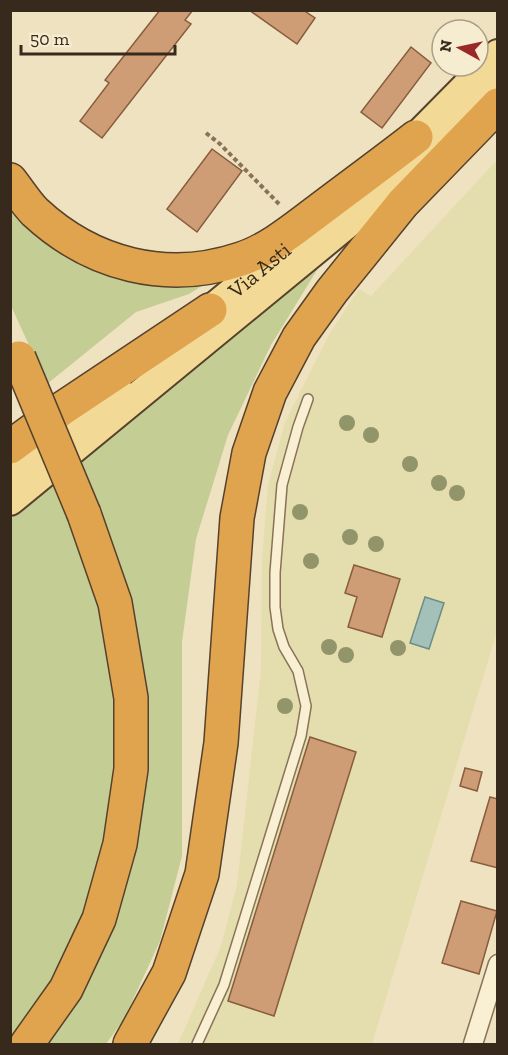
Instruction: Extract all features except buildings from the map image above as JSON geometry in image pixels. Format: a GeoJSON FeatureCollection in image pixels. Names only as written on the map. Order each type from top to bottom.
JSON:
{"type":"FeatureCollection","features":[{"type":"Feature","properties":{"kind":"highway"},"geometry":{"type":"LineString","coordinates":[[130,1044],[169,973],[202,874],[221,743],[237,518],[249,453],[270,392],[299,337],[332,291],[403,203],[498,105]]}},
{"type":"Feature","properties":{"kind":"highway"},"geometry":{"type":"LineString","coordinates":[[10,180],[34,211],[69,240],[110,259],[154,270],[202,269],[243,259],[273,242],[416,137]]}},
{"type":"Feature","properties":{"kind":"highway"},"geometry":{"type":"LineString","coordinates":[[10,447],[63,408],[210,310]]}},
{"type":"Feature","properties":{"kind":"highway"},"geometry":{"type":"LineString","coordinates":[[15,348],[84,514],[115,603],[131,698],[131,769],[120,844],[99,919],[66,989],[27,1044]]}},
{"type":"Feature","properties":{"kind":"main road","name":"Via Asti"},"geometry":{"type":"LineString","coordinates":[[10,475],[416,137],[498,54]]}},
{"type":"Feature","properties":{"kind":"main road","name":"Via Asti"},"geometry":{"type":"LineString","coordinates":[[10,501],[363,211],[429,154],[498,85]]}},
{"type":"Feature","properties":{"kind":"street"},"geometry":{"type":"LineString","coordinates":[[473,1044],[498,964]]}},
{"type":"Feature","properties":{"kind":"lane"},"geometry":{"type":"LineString","coordinates":[[197,1044],[224,984],[301,736],[306,706],[298,671],[284,647],[278,629],[275,607],[275,573],[282,485],[308,399]]}},
{"type":"Feature","properties":{"kind":"path"},"geometry":{"type":"LineString","coordinates":[[206,133],[220,144],[299,225]]}},
{"type":"Feature","properties":{"kind":"shaded area"},"geometry":{"type":"Polygon","coordinates":[[[497,160],[497,631],[372,1044],[178,1044],[221,946],[237,885],[261,669],[262,560],[268,485],[285,422],[330,333],[359,289],[371,296],[497,160]]]}},
{"type":"Feature","properties":{"kind":"green space"},"geometry":{"type":"Polygon","coordinates":[[[10,202],[69,252],[227,270],[189,294],[136,312],[47,384],[11,306],[10,202]]]}},
{"type":"Feature","properties":{"kind":"green space"},"geometry":{"type":"Polygon","coordinates":[[[325,257],[271,345],[228,435],[196,539],[182,642],[182,856],[160,941],[124,1019],[106,1044],[43,1044],[88,966],[139,673],[122,569],[81,463],[325,257]]]}},
{"type":"Feature","properties":{"kind":"green space"},"geometry":{"type":"Polygon","coordinates":[[[53,483],[80,541],[116,663],[121,772],[89,913],[57,980],[11,1043],[11,519],[53,483]]]}},
{"type":"Feature","properties":{"kind":"water"},"geometry":{"type":"Polygon","coordinates":[[[425,597],[444,603],[429,649],[410,643],[425,597]]]}}]}
